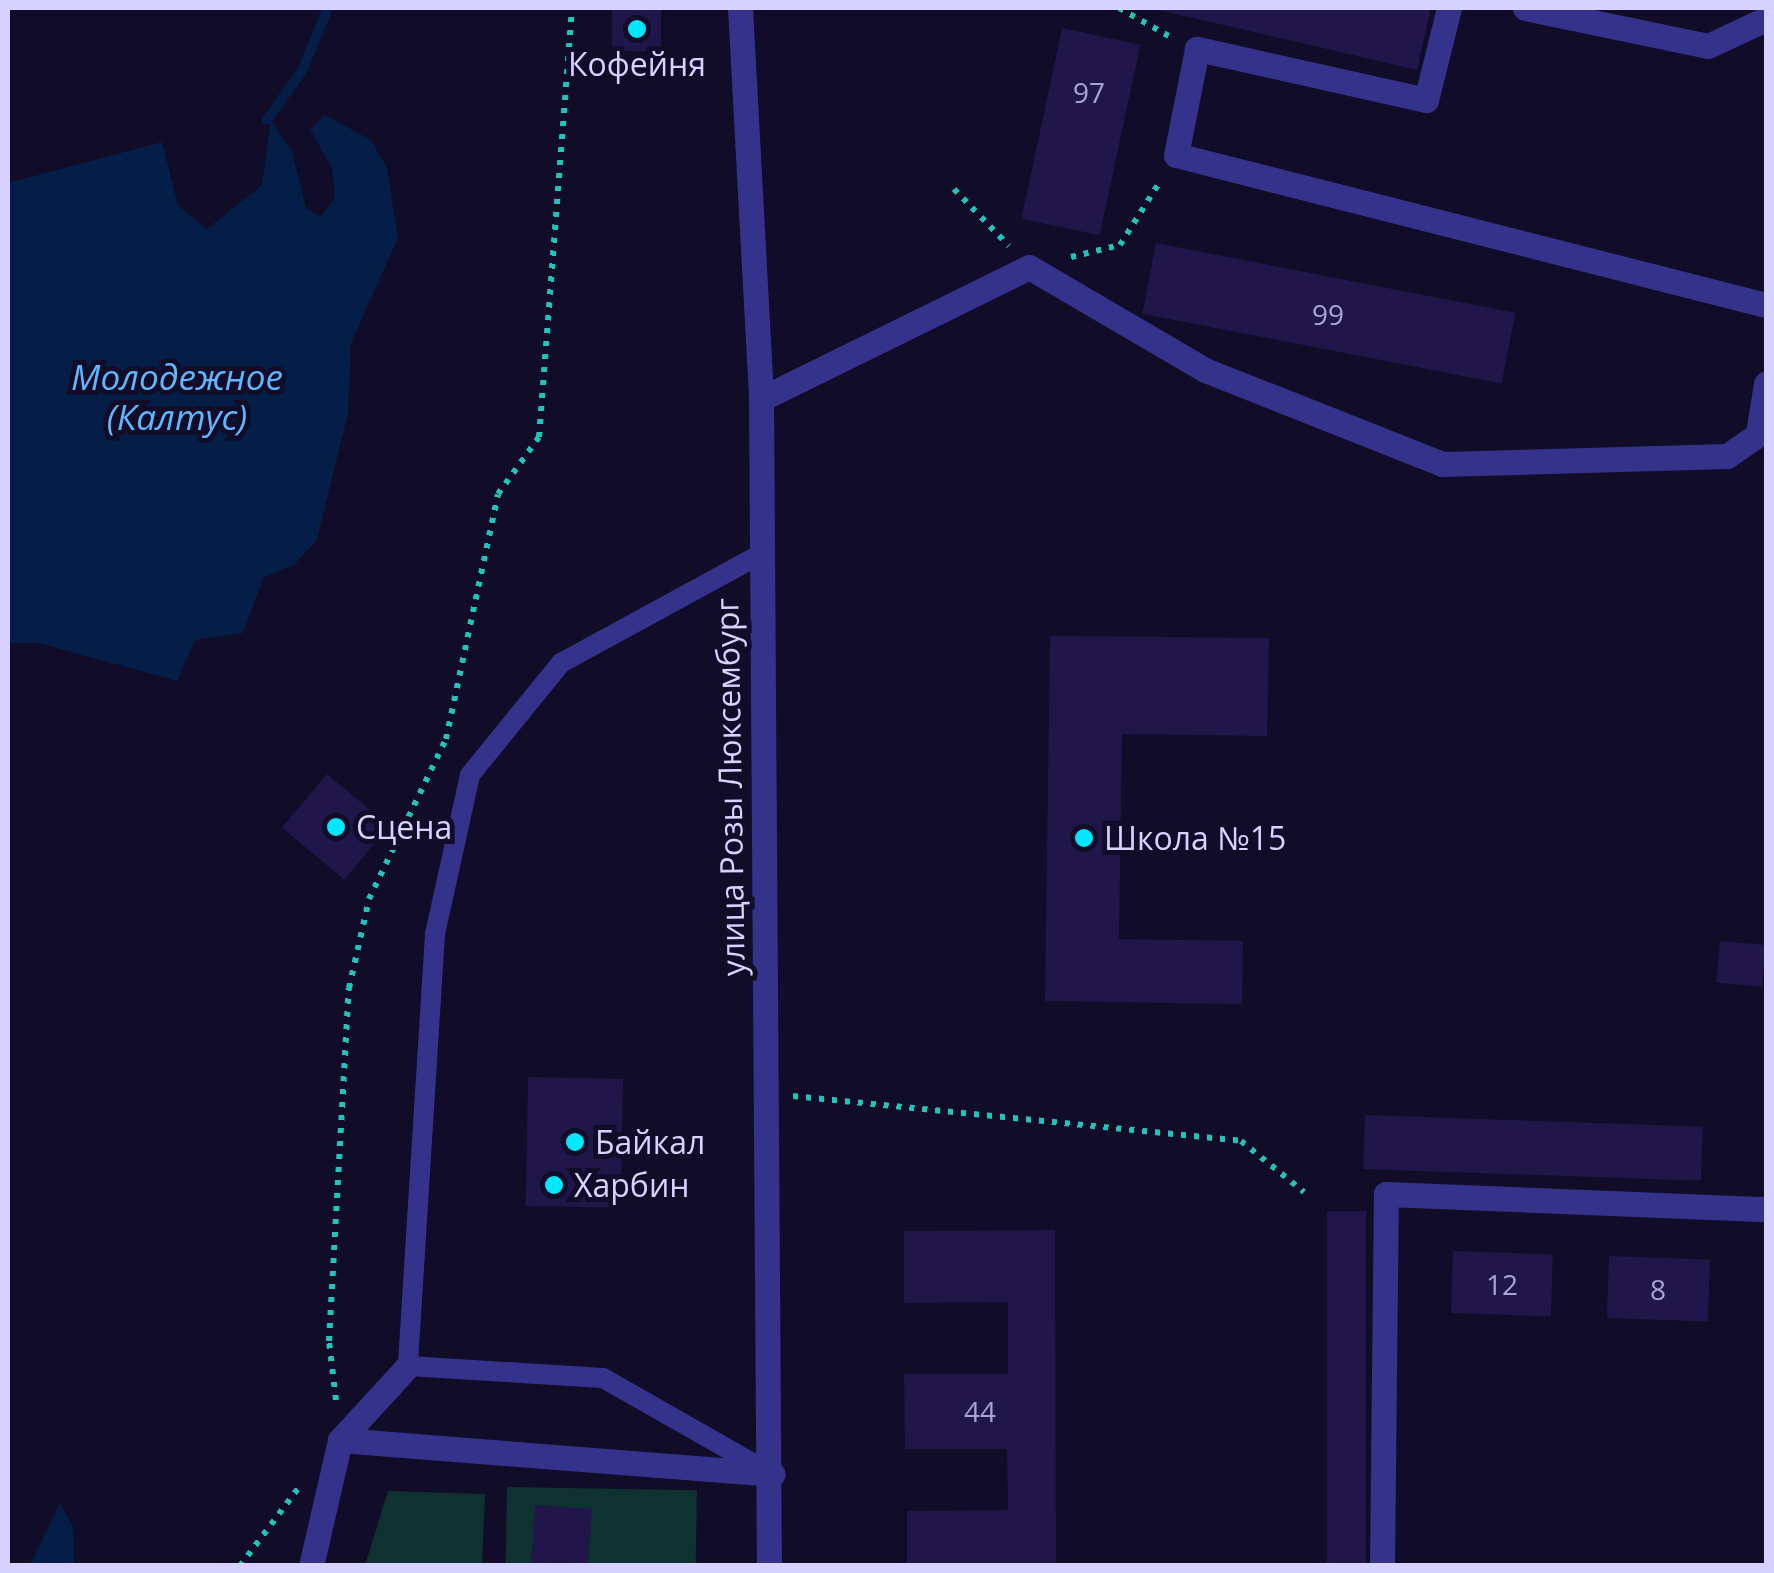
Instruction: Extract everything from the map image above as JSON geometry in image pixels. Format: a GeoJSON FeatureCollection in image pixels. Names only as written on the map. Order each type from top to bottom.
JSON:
{"type":"FeatureCollection","features":[{"type":"Feature","properties":{"kind":"street","name":"улица Розы Люксембург"},"geometry":{"type":"LineString","coordinates":[[740,8],[762,398],[759,555],[772,1474],[769,1566]]}},
{"type":"Feature","properties":{"kind":"street"},"geometry":{"type":"LineString","coordinates":[[1449,8],[1426,100],[1197,49],[1176,155],[1766,306]]}},
{"type":"Feature","properties":{"kind":"street"},"geometry":{"type":"LineString","coordinates":[[1525,8],[1708,46],[1766,19]]}},
{"type":"Feature","properties":{"kind":"street"},"geometry":{"type":"LineString","coordinates":[[762,398],[1028,267],[1205,370],[1442,464],[1726,456],[1763,428],[1766,384]]}},
{"type":"Feature","properties":{"kind":"street"},"geometry":{"type":"LineString","coordinates":[[1382,1566],[1386,1194],[1766,1208]]}},
{"type":"Feature","properties":{"kind":"street"},"geometry":{"type":"LineString","coordinates":[[311,1566],[340,1440],[408,1366]]}},
{"type":"Feature","properties":{"kind":"street"},"geometry":{"type":"LineString","coordinates":[[340,1440],[772,1474]]}},
{"type":"Feature","properties":{"kind":"lane"},"geometry":{"type":"LineString","coordinates":[[759,555],[561,663],[470,775],[435,934],[408,1366],[603,1378],[772,1474]]}},
{"type":"Feature","properties":{"kind":"path"},"geometry":{"type":"LineString","coordinates":[[340,1440],[329,1341],[349,988],[373,888],[446,739],[498,494],[540,437],[572,8]]}},
{"type":"Feature","properties":{"kind":"path"},"geometry":{"type":"LineString","coordinates":[[1119,8],[1197,49]]}},
{"type":"Feature","properties":{"kind":"path"},"geometry":{"type":"LineString","coordinates":[[954,190],[1028,267],[1120,245],[1176,155]]}},
{"type":"Feature","properties":{"kind":"path"},"geometry":{"type":"LineString","coordinates":[[767,1093],[1240,1141],[1304,1192]]}},
{"type":"Feature","properties":{"kind":"path"},"geometry":{"type":"LineString","coordinates":[[240,1566],[246,1546],[305,1480]]}},
{"type":"Feature","properties":{"kind":"green space"},"geometry":{"type":"Polygon","coordinates":[[[507,1487],[697,1490],[696,1566],[506,1566],[507,1487]]]}},
{"type":"Feature","properties":{"kind":"green space"},"geometry":{"type":"Polygon","coordinates":[[[388,1491],[485,1494],[482,1565],[365,1565],[388,1491]]]}},
{"type":"Feature","properties":{"kind":"water","name":"Молодежное (Калтус)"},"geometry":{"type":"Polygon","coordinates":[[[325,115],[371,140],[387,168],[398,238],[351,343],[348,413],[317,540],[294,565],[264,577],[243,633],[195,640],[177,681],[39,643],[8,643],[8,183],[162,142],[178,206],[207,229],[262,185],[271,120],[292,152],[306,208],[320,217],[335,198],[332,169],[310,129],[325,115]]]}},
{"type":"Feature","properties":{"kind":"water"},"geometry":{"type":"Polygon","coordinates":[[[60,1503],[73,1527],[74,1565],[30,1565],[60,1503]]]}},
{"type":"Feature","properties":{"kind":"building","name":"Кофейня"},"geometry":{"type":"Polygon","coordinates":[[[612,8],[661,8],[661,51],[612,51],[612,8]]]}},
{"type":"Feature","properties":{"kind":"building"},"geometry":{"type":"Polygon","coordinates":[[[1150,8],[1431,8],[1417,70],[1150,8]]]}},
{"type":"Feature","properties":{"kind":"building"},"geometry":{"type":"Polygon","coordinates":[[[1062,28],[1140,45],[1100,235],[1021,219],[1062,28]]]}},
{"type":"Feature","properties":{"kind":"building"},"geometry":{"type":"Polygon","coordinates":[[[1156,243],[1515,313],[1502,384],[1142,314],[1156,243]]]}},
{"type":"Feature","properties":{"kind":"building","name":"Школа №15"},"geometry":{"type":"Polygon","coordinates":[[[1050,636],[1269,638],[1267,736],[1122,734],[1119,939],[1243,941],[1242,1004],[1045,1001],[1050,636]]]}},
{"type":"Feature","properties":{"kind":"building","name":"Сцена"},"geometry":{"type":"Polygon","coordinates":[[[327,774],[389,826],[344,880],[282,828],[327,774]]]}},
{"type":"Feature","properties":{"kind":"building"},"geometry":{"type":"Polygon","coordinates":[[[1720,941],[1766,945],[1762,987],[1716,983],[1720,941]]]}},
{"type":"Feature","properties":{"kind":"building","name":"Байкал"},"geometry":{"type":"Polygon","coordinates":[[[528,1077],[623,1079],[621,1208],[526,1206],[528,1077]]]}},
{"type":"Feature","properties":{"kind":"building"},"geometry":{"type":"Polygon","coordinates":[[[1365,1115],[1703,1127],[1701,1181],[1363,1169],[1365,1115]]]}},
{"type":"Feature","properties":{"kind":"building"},"geometry":{"type":"Polygon","coordinates":[[[1327,1211],[1366,1211],[1366,1566],[1327,1566],[1327,1211]]]}},
{"type":"Feature","properties":{"kind":"building"},"geometry":{"type":"Polygon","coordinates":[[[1055,1230],[1056,1566],[907,1566],[907,1511],[1008,1510],[1007,1449],[905,1449],[904,1374],[1008,1374],[1008,1302],[904,1303],[904,1231],[1055,1230]]]}},
{"type":"Feature","properties":{"kind":"building"},"geometry":{"type":"Polygon","coordinates":[[[1453,1251],[1553,1254],[1551,1316],[1451,1313],[1453,1251]]]}},
{"type":"Feature","properties":{"kind":"building"},"geometry":{"type":"Polygon","coordinates":[[[1609,1256],[1710,1260],[1708,1321],[1607,1318],[1609,1256]]]}},
{"type":"Feature","properties":{"kind":"building"},"geometry":{"type":"Polygon","coordinates":[[[535,1505],[592,1509],[588,1566],[531,1566],[535,1505]]]}},
{"type":"Feature","properties":{"kind":"waterway"},"geometry":{"type":"LineString","coordinates":[[267,120],[302,71],[328,8]]}},
{"type":"Feature","properties":{"kind":"place","name":"Кофейня"},"geometry":{"type":"Point","coordinates":[637,29]}},
{"type":"Feature","properties":{"kind":"place","name":"Сцена"},"geometry":{"type":"Point","coordinates":[336,827]}},
{"type":"Feature","properties":{"kind":"place","name":"Школа №15"},"geometry":{"type":"Point","coordinates":[1084,838]}},
{"type":"Feature","properties":{"kind":"place","name":"Байкал"},"geometry":{"type":"Point","coordinates":[575,1142]}},
{"type":"Feature","properties":{"kind":"place","name":"Харбин"},"geometry":{"type":"Point","coordinates":[554,1185]}}]}
